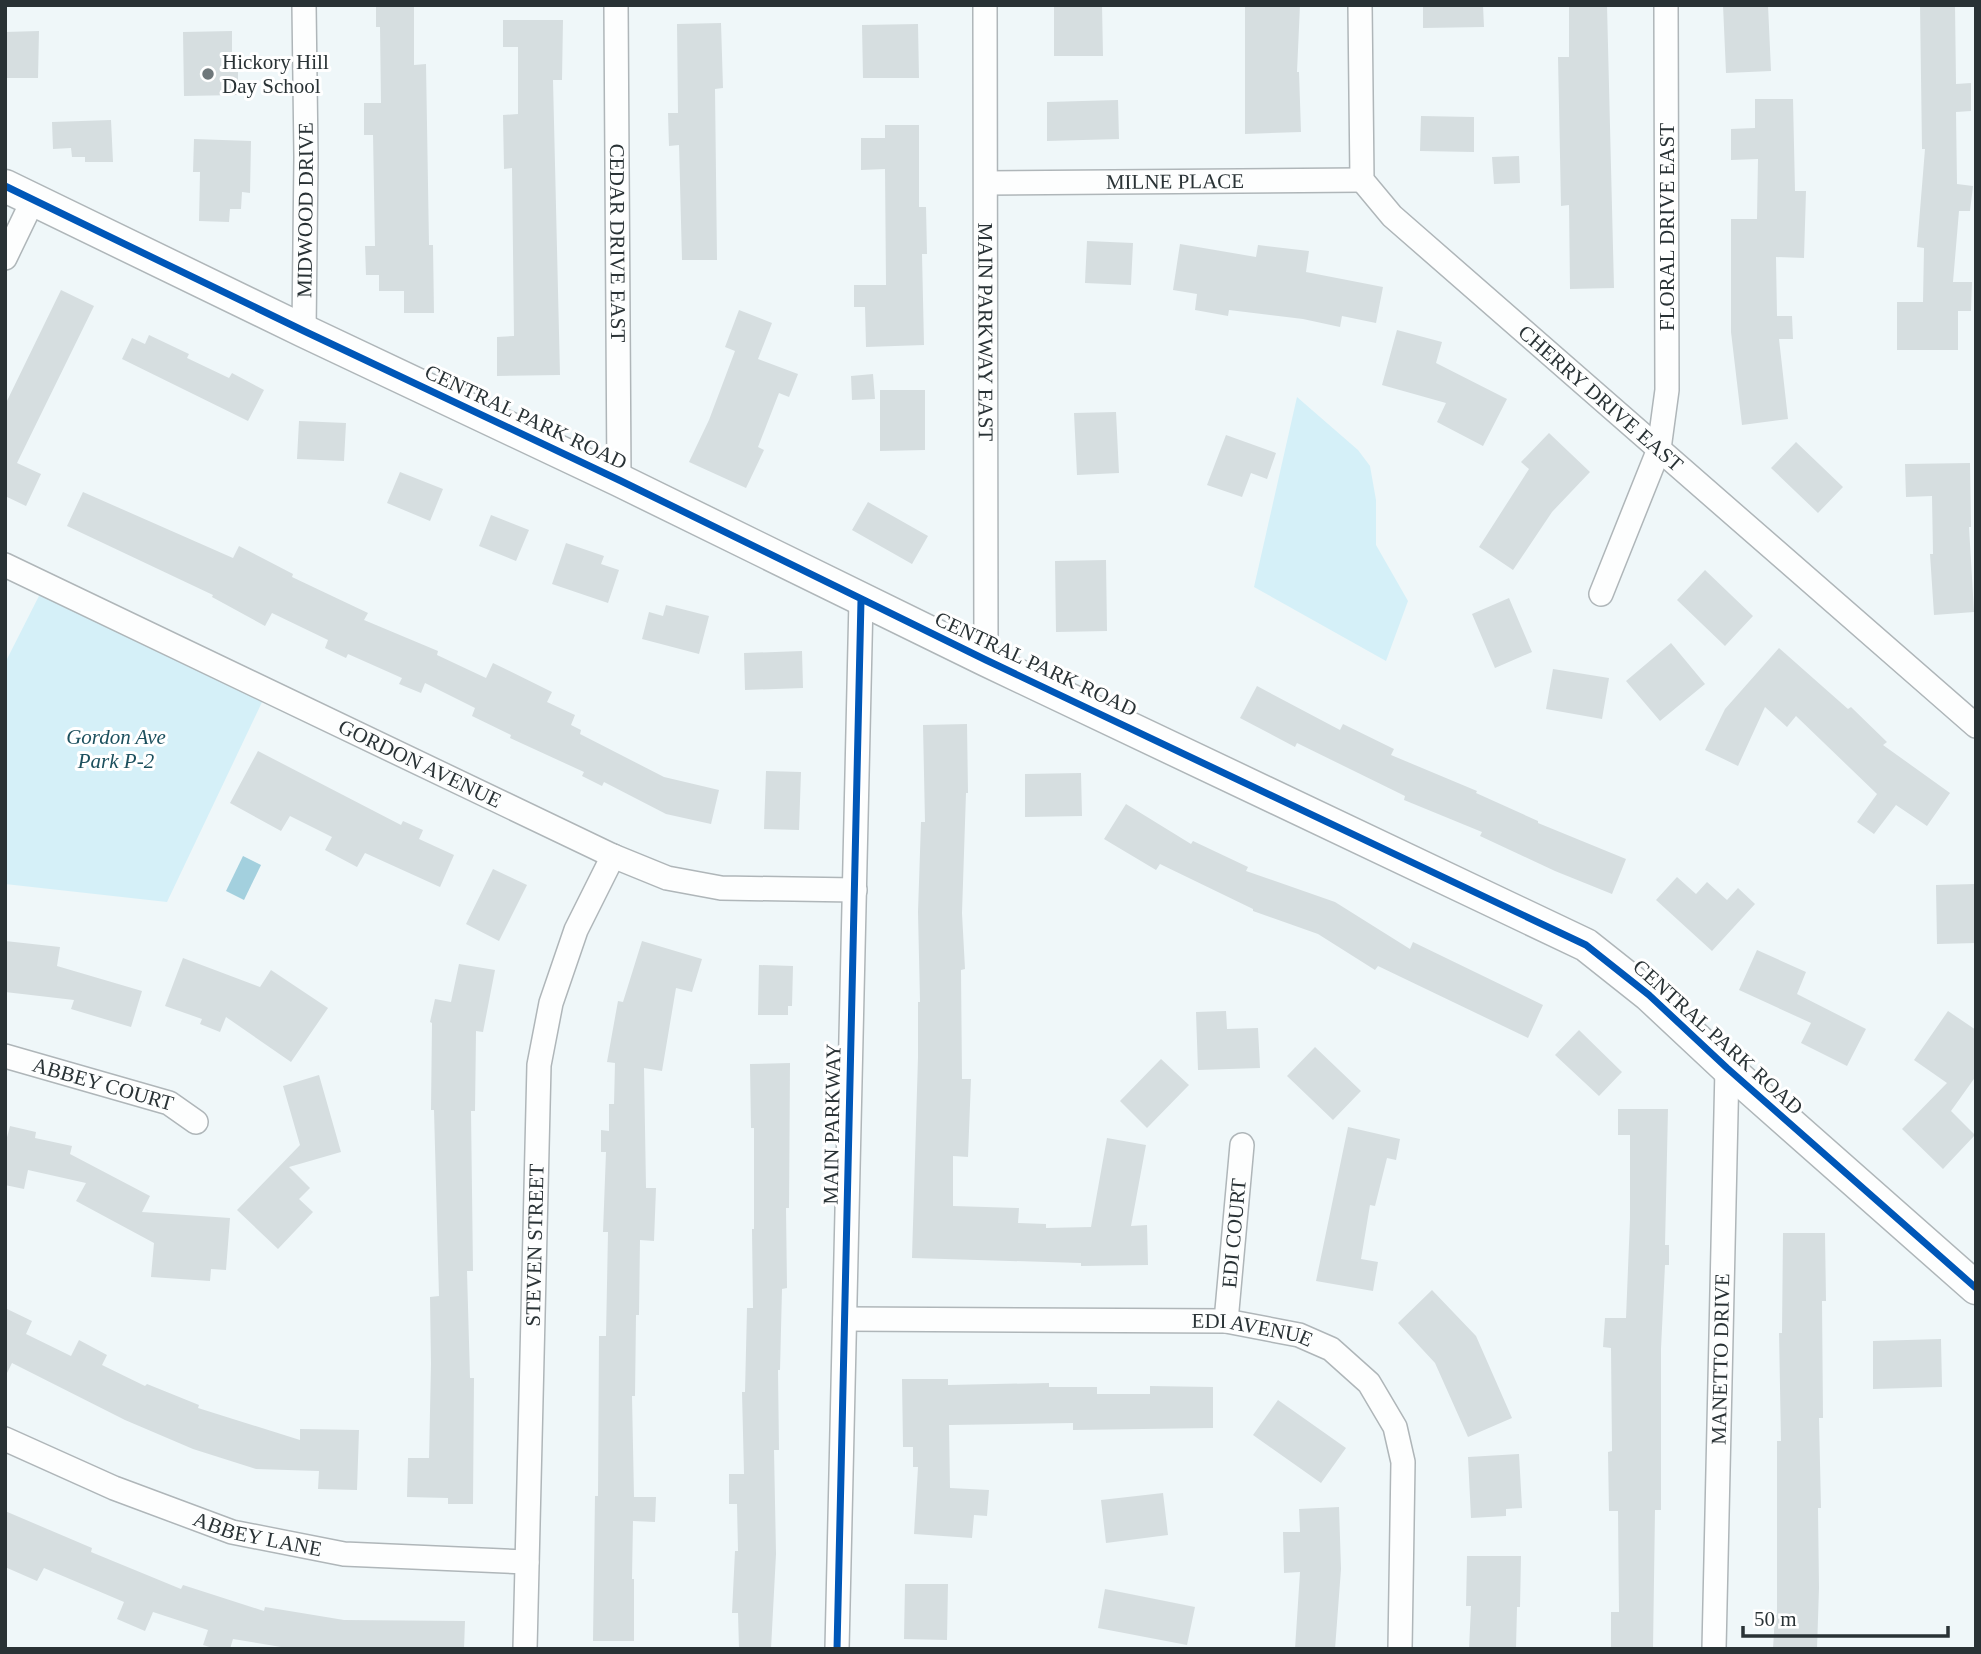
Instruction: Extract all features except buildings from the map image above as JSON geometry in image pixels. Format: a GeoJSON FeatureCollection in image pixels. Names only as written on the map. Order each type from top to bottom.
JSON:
{"type":"FeatureCollection","features":[{"type":"Feature","properties":{"kind":"street","name":"MIDWOOD DRIVE"},"geometry":{"type":"LineString","coordinates":[[304,5],[304,331]]}},
{"type":"Feature","properties":{"kind":"street","name":"CEDAR DRIVE EAST"},"geometry":{"type":"LineString","coordinates":[[616,5],[619,480]]}},
{"type":"Feature","properties":{"kind":"street","name":"MAIN PARKWAY EAST"},"geometry":{"type":"LineString","coordinates":[[985,5],[986,660]]}},
{"type":"Feature","properties":{"kind":"street"},"geometry":{"type":"LineString","coordinates":[[1360,5],[1363,180]]}},
{"type":"Feature","properties":{"kind":"street","name":"FLORAL DRIVE EAST"},"geometry":{"type":"LineString","coordinates":[[1601,594],[1659,449],[1667,390],[1666,5]]}},
{"type":"Feature","properties":{"kind":"street","name":"MILNE PLACE"},"geometry":{"type":"LineString","coordinates":[[986,183],[1363,180]]}},
{"type":"Feature","properties":{"kind":"street","name":"CHERRY DRIVE EAST"},"geometry":{"type":"LineString","coordinates":[[1363,180],[1392,216],[1976,726]]}},
{"type":"Feature","properties":{"kind":"street","name":"CENTRAL PARK ROAD"},"geometry":{"type":"LineString","coordinates":[[5,186],[619,480],[861,600],[1586,945],[1649,995],[1727,1069],[1976,1288]]}},
{"type":"Feature","properties":{"kind":"street"},"geometry":{"type":"LineString","coordinates":[[5,258],[33,200]]}},
{"type":"Feature","properties":{"kind":"street","name":"GORDON AVENUE"},"geometry":{"type":"LineString","coordinates":[[5,565],[613,856],[667,878],[721,888],[855,890]]}},
{"type":"Feature","properties":{"kind":"street","name":"MAIN PARKWAY"},"geometry":{"type":"LineString","coordinates":[[837,1649],[861,600]]}},
{"type":"Feature","properties":{"kind":"street","name":"STEVEN STREET"},"geometry":{"type":"LineString","coordinates":[[525,1649],[539,1065],[551,1003],[576,930],[613,856]]}},
{"type":"Feature","properties":{"kind":"street","name":"ABBEY COURT"},"geometry":{"type":"LineString","coordinates":[[5,1056],[169,1103],[195,1122]]}},
{"type":"Feature","properties":{"kind":"street","name":"MANETTO DRIVE"},"geometry":{"type":"LineString","coordinates":[[1714,1649],[1727,1069]]}},
{"type":"Feature","properties":{"kind":"street","name":"EDI COURT"},"geometry":{"type":"LineString","coordinates":[[1226,1321],[1242,1145]]}},
{"type":"Feature","properties":{"kind":"street","name":"EDI AVENUE"},"geometry":{"type":"LineString","coordinates":[[845,1319],[1226,1321],[1299,1335],[1331,1349],[1368,1383],[1395,1427],[1403,1462],[1404,1489],[1400,1649]]}},
{"type":"Feature","properties":{"kind":"street","name":"ABBEY LANE"},"geometry":{"type":"LineString","coordinates":[[5,1438],[114,1488],[232,1532],[344,1554],[527,1562]]}},
{"type":"Feature","properties":{"kind":"green space"},"geometry":{"type":"Polygon","coordinates":[[[1297,397],[1358,450],[1370,466],[1376,500],[1376,545],[1408,601],[1386,661],[1254,587],[1297,397]]]}},
{"type":"Feature","properties":{"kind":"green space","name":"Gordon Ave Park P-2"},"geometry":{"type":"Polygon","coordinates":[[[42,590],[264,698],[167,902],[5,884],[5,663],[42,590]]]}},
{"type":"Feature","properties":{"kind":"shaded area"},"geometry":{"type":"Polygon","coordinates":[[[243,856],[261,865],[244,900],[226,891],[243,856]]]}},
{"type":"Feature","properties":{"kind":"cycle path"},"geometry":{"type":"LineString","coordinates":[[5,186],[619,480],[986,660],[1586,945],[1649,995],[1727,1068],[1976,1288]]}},
{"type":"Feature","properties":{"kind":"cycle path"},"geometry":{"type":"LineString","coordinates":[[837,1649],[861,600]]}},
{"type":"Feature","properties":{"kind":"place","name":"Hickory Hill Day School"},"geometry":{"type":"Point","coordinates":[208,74]}}]}
